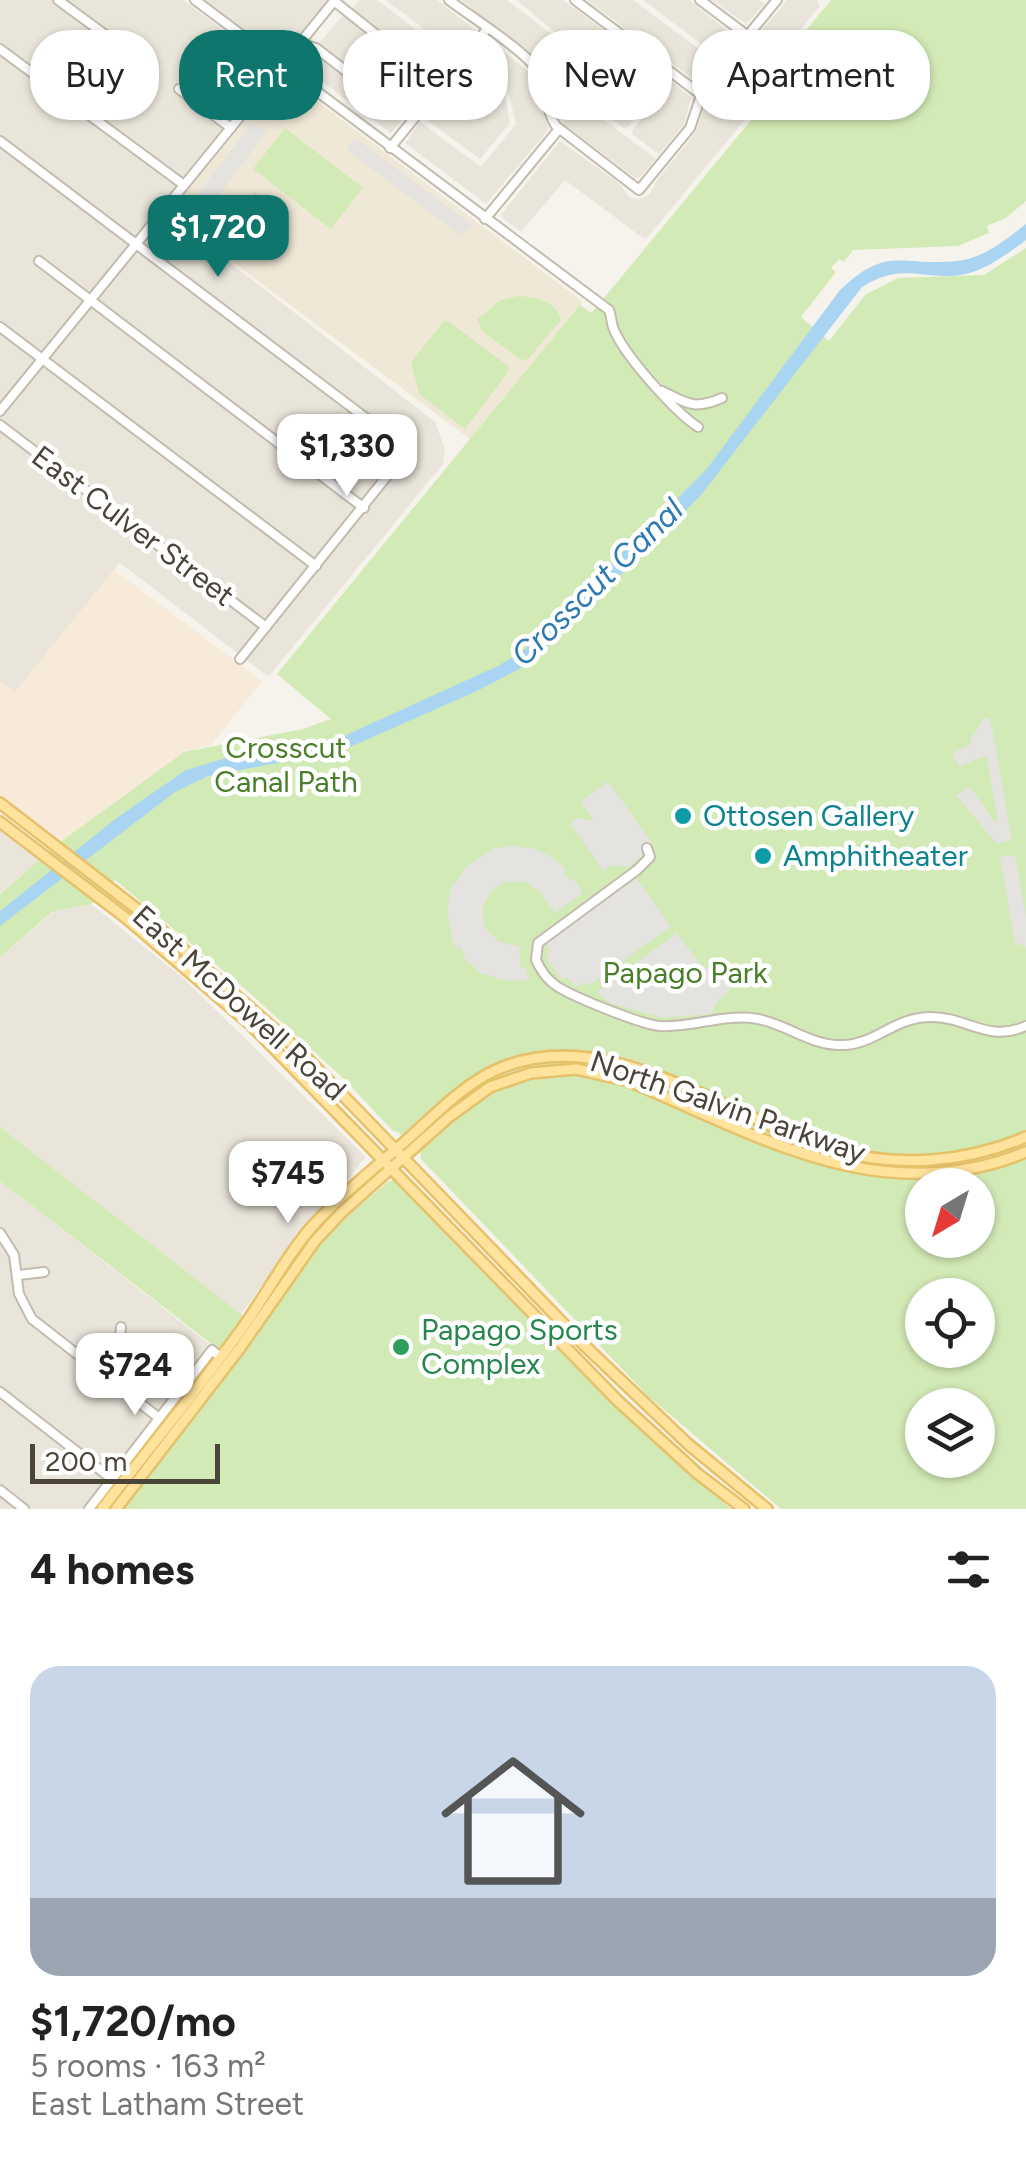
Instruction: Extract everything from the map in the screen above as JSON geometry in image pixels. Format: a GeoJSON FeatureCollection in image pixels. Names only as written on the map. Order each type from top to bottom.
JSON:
{"type":"FeatureCollection","features":[{"type":"Feature","properties":{"kind":"main road","name":"East McDowell Road"},"geometry":{"type":"LineString","coordinates":[[0,803],[186,950],[286,1038],[631,1391],[766,1509]]}},
{"type":"Feature","properties":{"kind":"main road","name":"East McDowell Road"},"geometry":{"type":"LineString","coordinates":[[0,822],[126,918],[224,1002],[393,1168],[618,1401],[698,1474],[744,1509]]}},
{"type":"Feature","properties":{"kind":"main road"},"geometry":{"type":"LineString","coordinates":[[186,950],[224,1002],[240,1006],[286,1038]]}},
{"type":"Feature","properties":{"kind":"main road","name":"North Galvin Parkway"},"geometry":{"type":"LineString","coordinates":[[400,1153],[480,1079],[517,1062],[564,1055],[628,1065],[825,1147],[862,1156],[945,1160],[1026,1137]]}},
{"type":"Feature","properties":{"kind":"main road","name":"North Galvin Parkway"},"geometry":{"type":"LineString","coordinates":[[400,1153],[479,1094],[515,1077],[562,1069],[588,1070],[629,1080],[811,1157],[854,1169],[901,1175],[955,1172],[1026,1152]]}},
{"type":"Feature","properties":{"kind":"main road"},"geometry":{"type":"LineString","coordinates":[[102,1509],[323,1216],[384,1160],[400,1153]]}},
{"type":"Feature","properties":{"kind":"main road"},"geometry":{"type":"LineString","coordinates":[[116,1509],[240,1348],[286,1269],[336,1217],[393,1168],[400,1153]]}},
{"type":"Feature","properties":{"kind":"street"},"geometry":{"type":"LineString","coordinates":[[58,0],[99,30]]}},
{"type":"Feature","properties":{"kind":"street"},"geometry":{"type":"LineString","coordinates":[[195,0],[234,30]]}},
{"type":"Feature","properties":{"kind":"street"},"geometry":{"type":"LineString","coordinates":[[449,0],[535,66],[543,80],[548,112],[559,129],[639,190],[692,120]]}},
{"type":"Feature","properties":{"kind":"street"},"geometry":{"type":"LineString","coordinates":[[575,0],[616,30]]}},
{"type":"Feature","properties":{"kind":"street"},"geometry":{"type":"LineString","coordinates":[[700,0],[740,30]]}},
{"type":"Feature","properties":{"kind":"street"},"geometry":{"type":"LineString","coordinates":[[753,30],[777,0]]}},
{"type":"Feature","properties":{"kind":"street"},"geometry":{"type":"LineString","coordinates":[[310,30],[331,2],[391,46],[394,54],[370,85],[362,84],[323,53]]}},
{"type":"Feature","properties":{"kind":"street"},"geometry":{"type":"LineString","coordinates":[[0,49],[184,186]]}},
{"type":"Feature","properties":{"kind":"street"},"geometry":{"type":"LineString","coordinates":[[672,73],[692,88]]}},
{"type":"Feature","properties":{"kind":"street"},"geometry":{"type":"LineString","coordinates":[[178,89],[231,128]]}},
{"type":"Feature","properties":{"kind":"street"},"geometry":{"type":"LineString","coordinates":[[323,98],[603,306],[612,315],[622,343],[669,402],[698,427]]}},
{"type":"Feature","properties":{"kind":"street"},"geometry":{"type":"LineString","coordinates":[[0,410],[237,120]]}},
{"type":"Feature","properties":{"kind":"street"},"geometry":{"type":"LineString","coordinates":[[390,148],[413,120]]}},
{"type":"Feature","properties":{"kind":"street"},"geometry":{"type":"LineString","coordinates":[[485,219],[559,129]]}},
{"type":"Feature","properties":{"kind":"street"},"geometry":{"type":"LineString","coordinates":[[0,141],[408,450],[240,659]]}},
{"type":"Feature","properties":{"kind":"street"},"geometry":{"type":"LineString","coordinates":[[39,262],[364,508]]}},
{"type":"Feature","properties":{"kind":"street"},"geometry":{"type":"LineString","coordinates":[[0,327],[316,566]]}},
{"type":"Feature","properties":{"kind":"street"},"geometry":{"type":"LineString","coordinates":[[662,391],[695,406],[722,398]]}},
{"type":"Feature","properties":{"kind":"street","name":"East Culver Street"},"geometry":{"type":"LineString","coordinates":[[0,425],[266,627]]}},
{"type":"Feature","properties":{"kind":"street"},"geometry":{"type":"LineString","coordinates":[[648,848],[650,857],[638,869],[538,944],[534,955],[557,988],[647,1024],[677,1026],[759,1020],[816,1042],[840,1045],[867,1040],[892,1024],[916,1018],[946,1019],[987,1032],[1004,1033],[1026,1026]]}},
{"type":"Feature","properties":{"kind":"street"},"geometry":{"type":"LineString","coordinates":[[0,1233],[14,1255],[20,1294],[32,1319],[159,1418]]}},
{"type":"Feature","properties":{"kind":"street"},"geometry":{"type":"LineString","coordinates":[[19,1275],[44,1272]]}},
{"type":"Feature","properties":{"kind":"street"},"geometry":{"type":"LineString","coordinates":[[6,1296],[20,1294]]}},
{"type":"Feature","properties":{"kind":"street"},"geometry":{"type":"LineString","coordinates":[[97,1371],[120,1338],[121,1327]]}},
{"type":"Feature","properties":{"kind":"street"},"geometry":{"type":"LineString","coordinates":[[88,1509],[212,1350],[220,1357]]}},
{"type":"Feature","properties":{"kind":"street"},"geometry":{"type":"LineString","coordinates":[[0,1392],[112,1479]]}},
{"type":"Feature","properties":{"kind":"street"},"geometry":{"type":"LineString","coordinates":[[0,1490],[24,1509]]}},
{"type":"Feature","properties":{"kind":"shaded area"},"geometry":{"type":"Polygon","coordinates":[[[0,0],[183,0],[223,30],[179,30],[179,120],[230,120],[160,208],[435,422],[445,449],[443,464],[270,675],[120,563],[15,692],[0,681],[0,0]]]}},
{"type":"Feature","properties":{"kind":"shaded area"},"geometry":{"type":"Polygon","coordinates":[[[203,0],[329,0],[305,30],[242,30],[203,0]]]}},
{"type":"Feature","properties":{"kind":"shaded area"},"geometry":{"type":"Polygon","coordinates":[[[359,0],[377,0],[416,30],[375,30],[351,10],[359,0]]]}},
{"type":"Feature","properties":{"kind":"shaded area"},"geometry":{"type":"Polygon","coordinates":[[[386,0],[437,0],[475,30],[426,30],[386,0]]]}},
{"type":"Feature","properties":{"kind":"shaded area"},"geometry":{"type":"Polygon","coordinates":[[[461,0],[507,0],[546,30],[528,30],[528,52],[508,36],[508,30],[500,30],[461,0]]]}},
{"type":"Feature","properties":{"kind":"shaded area"},"geometry":{"type":"Polygon","coordinates":[[[517,0],[563,0],[603,30],[553,30],[517,0]]]}},
{"type":"Feature","properties":{"kind":"shaded area"},"geometry":{"type":"Polygon","coordinates":[[[587,0],[633,0],[692,44],[692,78],[672,63],[672,30],[627,30],[587,0]]]}},
{"type":"Feature","properties":{"kind":"shaded area"},"geometry":{"type":"Polygon","coordinates":[[[643,0],[689,0],[726,30],[692,30],[692,37],[643,0]]]}},
{"type":"Feature","properties":{"kind":"shaded area"},"geometry":{"type":"Polygon","coordinates":[[[712,0],[759,0],[765,4],[746,24],[712,0]]]}},
{"type":"Feature","properties":{"kind":"shaded area"},"geometry":{"type":"Polygon","coordinates":[[[787,0],[817,0],[820,6],[800,30],[762,30],[787,0]]]}},
{"type":"Feature","properties":{"kind":"shaded area"},"geometry":{"type":"Polygon","coordinates":[[[344,14],[364,30],[343,30],[343,63],[323,49],[323,39],[344,14]]]}},
{"type":"Feature","properties":{"kind":"shaded area"},"geometry":{"type":"Polygon","coordinates":[[[508,55],[528,72],[528,120],[546,120],[549,129],[486,204],[405,143],[420,122],[481,167],[516,124],[508,90],[508,55]]]}},
{"type":"Feature","properties":{"kind":"shaded area"},"geometry":{"type":"Polygon","coordinates":[[[323,57],[343,73],[343,97],[323,82],[323,57]]]}},
{"type":"Feature","properties":{"kind":"shaded area"},"geometry":{"type":"Polygon","coordinates":[[[672,82],[691,98],[684,124],[659,154],[632,131],[640,120],[672,120],[672,82]]]}},
{"type":"Feature","properties":{"kind":"shaded area"},"geometry":{"type":"Polygon","coordinates":[[[323,106],[583,302],[470,439],[168,214],[246,120],[323,120],[323,106]]]}},
{"type":"Feature","properties":{"kind":"shaded area"},"geometry":{"type":"Polygon","coordinates":[[[508,112],[510,123],[480,159],[427,120],[508,120],[508,112]]]}},
{"type":"Feature","properties":{"kind":"shaded area"},"geometry":{"type":"Polygon","coordinates":[[[373,120],[402,120],[391,133],[373,120]]]}},
{"type":"Feature","properties":{"kind":"shaded area"},"geometry":{"type":"Polygon","coordinates":[[[562,120],[604,120],[656,159],[635,178],[562,120]]]}},
{"type":"Feature","properties":{"kind":"shaded area"},"geometry":{"type":"Polygon","coordinates":[[[613,120],[633,120],[624,128],[613,120]]]}},
{"type":"Feature","properties":{"kind":"shaded area"},"geometry":{"type":"Polygon","coordinates":[[[700,120],[745,120],[647,238],[565,180],[521,232],[500,216],[560,141],[620,184],[629,197],[640,199],[650,194],[696,132],[700,120]]]}},
{"type":"Feature","properties":{"kind":"shaded area"},"geometry":{"type":"Polygon","coordinates":[[[251,124],[267,131],[192,231],[182,223],[194,207],[191,203],[251,124]]]}},
{"type":"Feature","properties":{"kind":"shaded area"},"geometry":{"type":"Polygon","coordinates":[[[353,140],[473,226],[460,235],[348,151],[347,145],[353,140]]]}},
{"type":"Feature","properties":{"kind":"shaded area"},"geometry":{"type":"Polygon","coordinates":[[[114,570],[262,681],[211,745],[184,752],[59,843],[0,797],[0,681],[15,692],[114,570]]]}},
{"type":"Feature","properties":{"kind":"shaded area"},"geometry":{"type":"Polygon","coordinates":[[[984,718],[989,718],[992,728],[1012,841],[996,843],[956,795],[970,787],[994,821],[998,819],[987,758],[983,756],[959,767],[952,753],[971,744],[984,718]]]}},
{"type":"Feature","properties":{"kind":"shaded area"},"geometry":{"type":"Polygon","coordinates":[[[608,781],[653,845],[629,867],[612,865],[604,871],[570,824],[577,818],[594,821],[581,802],[608,781]]]}},
{"type":"Feature","properties":{"kind":"shaded area"},"geometry":{"type":"Polygon","coordinates":[[[0,828],[41,859],[0,893],[0,828]]]}},
{"type":"Feature","properties":{"kind":"shaded area"},"geometry":{"type":"Polygon","coordinates":[[[514,846],[550,856],[566,869],[563,872],[569,880],[573,878],[583,893],[555,913],[538,890],[525,882],[505,882],[492,890],[482,908],[485,928],[499,942],[519,946],[521,968],[526,968],[529,980],[506,981],[481,973],[463,958],[466,955],[452,939],[447,909],[451,888],[465,868],[494,848],[514,846]]]}},
{"type":"Feature","properties":{"kind":"shaded area"},"geometry":{"type":"Polygon","coordinates":[[[1015,855],[1026,916],[1026,948],[1022,943],[1017,947],[1014,938],[1000,857],[1015,855]]]}},
{"type":"Feature","properties":{"kind":"shaded area"},"geometry":{"type":"Polygon","coordinates":[[[636,878],[671,926],[590,985],[586,982],[576,987],[567,977],[562,980],[547,960],[546,944],[636,878]]]}},
{"type":"Feature","properties":{"kind":"shaded area"},"geometry":{"type":"Polygon","coordinates":[[[91,904],[184,979],[366,1157],[282,1257],[241,1314],[0,1127],[0,957],[53,912],[91,904]]]}},
{"type":"Feature","properties":{"kind":"shaded area"},"geometry":{"type":"Polygon","coordinates":[[[677,933],[700,964],[737,983],[715,1004],[712,1014],[663,1018],[610,1003],[597,992],[677,933]]]}},
{"type":"Feature","properties":{"kind":"shaded area"},"geometry":{"type":"Polygon","coordinates":[[[0,1181],[212,1346],[84,1509],[0,1509],[0,1181]]]}},
{"type":"Feature","properties":{"kind":"green space","name":"Papago Park"},"geometry":{"type":"Polygon","coordinates":[[[831,0],[1026,0],[1026,201],[1006,218],[987,226],[989,233],[958,246],[853,250],[844,262],[839,259],[831,268],[836,272],[801,317],[829,341],[865,295],[898,278],[984,275],[1026,248],[1026,1509],[781,1509],[648,1396],[421,1159],[420,1151],[393,1131],[345,1080],[251,994],[115,880],[91,904],[52,912],[0,957],[0,894],[59,843],[184,752],[303,729],[331,719],[277,674],[580,305],[591,313],[751,120],[930,120],[930,30],[806,30],[831,0]]]}},
{"type":"Feature","properties":{"kind":"green space"},"geometry":{"type":"Polygon","coordinates":[[[285,128],[363,188],[331,229],[253,169],[285,128]]]}},
{"type":"Feature","properties":{"kind":"green space"},"geometry":{"type":"Polygon","coordinates":[[[255,192],[279,210],[266,228],[242,210],[255,192]]]}},
{"type":"Feature","properties":{"kind":"green space"},"geometry":{"type":"Polygon","coordinates":[[[518,296],[550,304],[561,320],[528,359],[521,360],[482,331],[477,319],[501,300],[518,296]]]}},
{"type":"Feature","properties":{"kind":"green space"},"geometry":{"type":"Polygon","coordinates":[[[444,321],[508,366],[508,372],[465,429],[419,394],[411,362],[444,321]]]}},
{"type":"Feature","properties":{"kind":"green space","name":"Papago Sports Complex"},"geometry":{"type":"Polygon","coordinates":[[[0,1127],[258,1331],[312,1250],[336,1225],[396,1179],[613,1405],[731,1509],[121,1509],[235,1362],[0,1181],[0,1127]]]}},
{"type":"Feature","properties":{"kind":"water","name":"Crosscut Canal"},"geometry":{"type":"Polygon","coordinates":[[[1026,224],[1026,240],[979,270],[947,276],[894,274],[862,287],[701,495],[523,667],[341,751],[208,776],[175,792],[0,926],[0,911],[118,817],[186,770],[236,755],[286,750],[342,737],[500,665],[525,649],[706,470],[840,290],[884,262],[957,261],[976,256],[1026,224]]]}},
{"type":"Feature","properties":{"kind":"place","name":"Ottosen Gallery"},"geometry":{"type":"Point","coordinates":[683,816]}},
{"type":"Feature","properties":{"kind":"place","name":"Amphitheater"},"geometry":{"type":"Point","coordinates":[763,856]}},
{"type":"Feature","properties":{"kind":"place","name":"Papago Sports Complex"},"geometry":{"type":"Point","coordinates":[401,1347]}},
{"type":"Feature","properties":{"kind":"park label","name":"Crosscut Canal Path"},"geometry":{"type":"Point","coordinates":[286,765]}}]}
